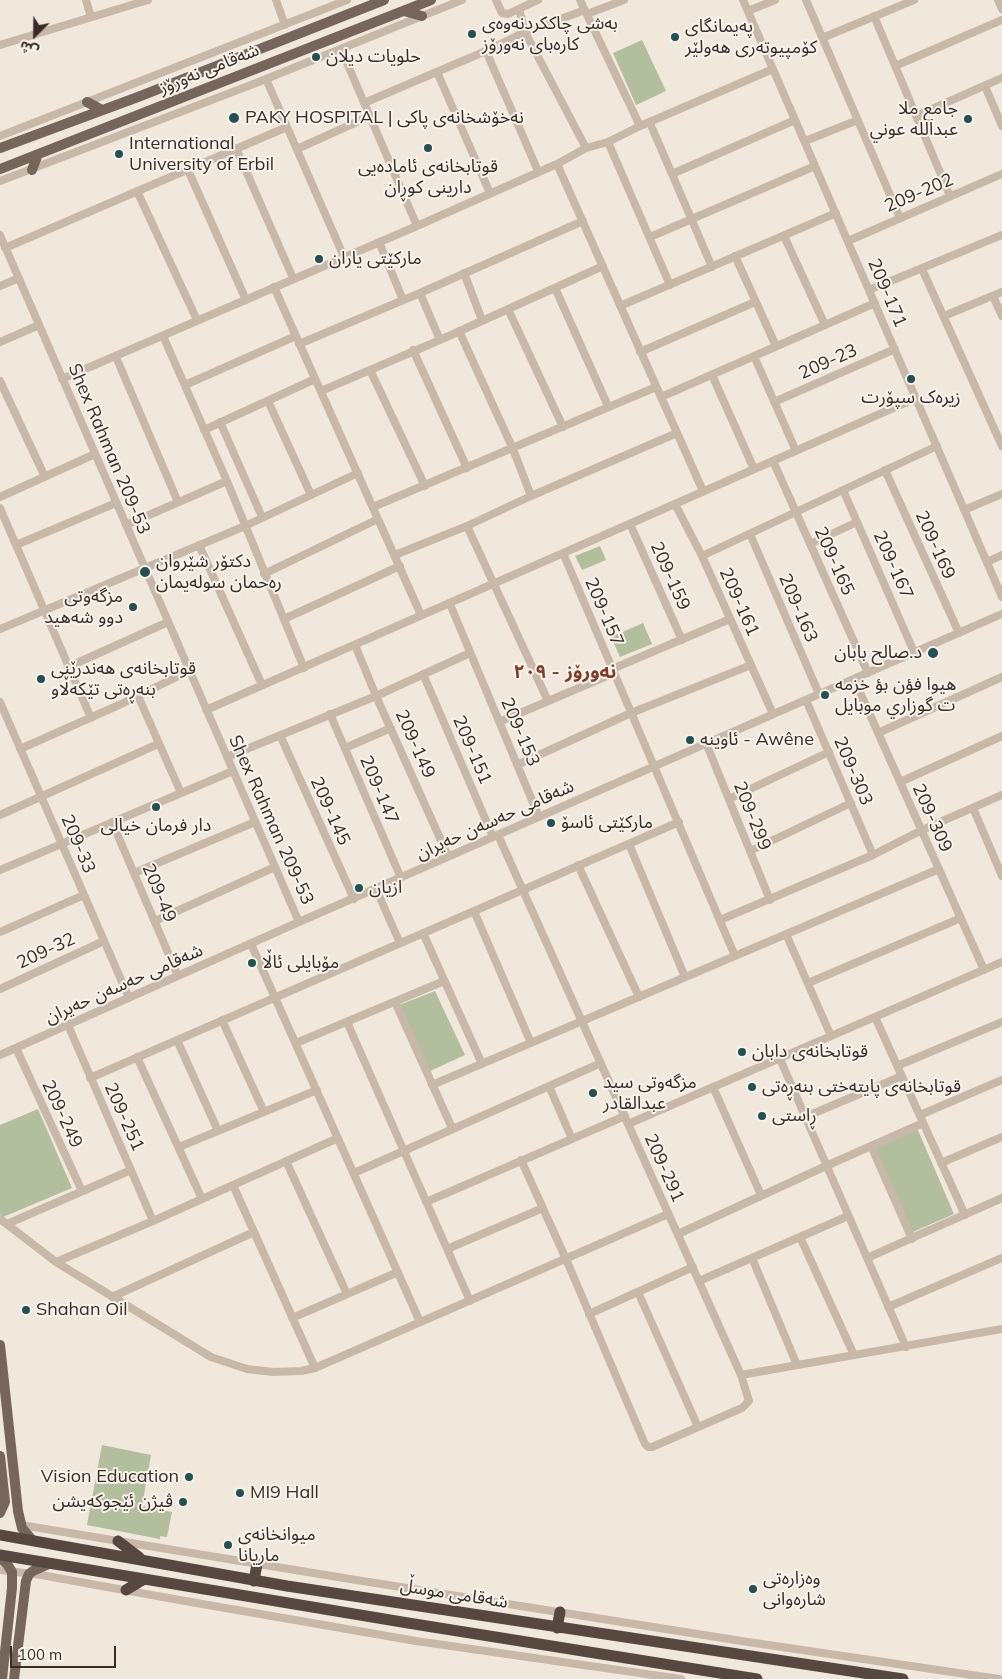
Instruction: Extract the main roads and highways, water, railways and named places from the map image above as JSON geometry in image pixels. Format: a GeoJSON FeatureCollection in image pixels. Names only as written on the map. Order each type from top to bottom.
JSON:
{"type":"FeatureCollection","features":[{"type":"Feature","properties":{"kind":"highway","name":"شەقامی موسڵ"},"geometry":{"type":"LineString","coordinates":[[0,1535],[254,1581],[410,1606],[903,1679]]}},
{"type":"Feature","properties":{"kind":"highway"},"geometry":{"type":"LineString","coordinates":[[118,1541],[132,1553],[150,1562]]}},
{"type":"Feature","properties":{"kind":"highway","name":"شەقامی موسڵ"},"geometry":{"type":"LineString","coordinates":[[0,1557],[758,1679]]}},
{"type":"Feature","properties":{"kind":"highway"},"geometry":{"type":"LineString","coordinates":[[254,1581],[257,1564]]}},
{"type":"Feature","properties":{"kind":"highway"},"geometry":{"type":"LineString","coordinates":[[126,1590],[144,1579]]}},
{"type":"Feature","properties":{"kind":"highway"},"geometry":{"type":"LineString","coordinates":[[408,1623],[410,1606]]}},
{"type":"Feature","properties":{"kind":"highway"},"geometry":{"type":"LineString","coordinates":[[558,1628],[560,1612]]}},
{"type":"Feature","properties":{"kind":"main road","name":"شەقامی نەورۆز"},"geometry":{"type":"LineString","coordinates":[[0,148],[138,97],[384,0]]}},
{"type":"Feature","properties":{"kind":"main road","name":"شەقامی نەورۆز"},"geometry":{"type":"LineString","coordinates":[[0,169],[431,0]]}},
{"type":"Feature","properties":{"kind":"main road"},"geometry":{"type":"LineString","coordinates":[[404,11],[422,16]]}},
{"type":"Feature","properties":{"kind":"main road"},"geometry":{"type":"LineString","coordinates":[[150,92],[151,101],[157,107]]}},
{"type":"Feature","properties":{"kind":"main road"},"geometry":{"type":"LineString","coordinates":[[138,97],[143,106],[142,113]]}},
{"type":"Feature","properties":{"kind":"main road"},"geometry":{"type":"LineString","coordinates":[[87,102],[102,110]]}},
{"type":"Feature","properties":{"kind":"main road"},"geometry":{"type":"LineString","coordinates":[[32,170],[38,154]]}},
{"type":"Feature","properties":{"kind":"main road"},"geometry":{"type":"LineString","coordinates":[[0,1345],[18,1512],[25,1533],[33,1541]]}},
{"type":"Feature","properties":{"kind":"main road"},"geometry":{"type":"LineString","coordinates":[[0,1456],[8,1514],[10,1517],[16,1517],[18,1512]]}},
{"type":"Feature","properties":{"kind":"main road"},"geometry":{"type":"LineString","coordinates":[[0,1514],[5,1502]]}},
{"type":"Feature","properties":{"kind":"main road"},"geometry":{"type":"LineString","coordinates":[[0,1557],[8,1564],[12,1572],[2,1679]]}},
{"type":"Feature","properties":{"kind":"main road"},"geometry":{"type":"LineString","coordinates":[[14,1679],[26,1580],[29,1574],[38,1568],[51,1564]]}},
{"type":"Feature","properties":{"kind":"main road"},"geometry":{"type":"LineString","coordinates":[[12,1588],[14,1582],[19,1580],[24,1583],[25,1590]]}},
{"type":"Feature","properties":{"kind":"place","name":"به‌شی چاككردنه‌وه‌ی كاره‌بای نه‌ورۆز"},"geometry":{"type":"Point","coordinates":[472,34]}},
{"type":"Feature","properties":{"kind":"place","name":"پەیمانگای کۆمپیوتەری هەولێر"},"geometry":{"type":"Point","coordinates":[675,37]}},
{"type":"Feature","properties":{"kind":"place","name":"حلويات ديلان"},"geometry":{"type":"Point","coordinates":[316,57]}},
{"type":"Feature","properties":{"kind":"place","name":"PAKY HOSPITAL | نەخۆشخانەی پاکی"},"geometry":{"type":"Point","coordinates":[234,118]}},
{"type":"Feature","properties":{"kind":"place","name":"جامع ملا عبدالله عوني"},"geometry":{"type":"Point","coordinates":[968,119]}},
{"type":"Feature","properties":{"kind":"place","name":"قوتابخانەی ئامادەیی دارینی کوڕان"},"geometry":{"type":"Point","coordinates":[428,148]}},
{"type":"Feature","properties":{"kind":"place","name":"International University of Erbil"},"geometry":{"type":"Point","coordinates":[119,154]}},
{"type":"Feature","properties":{"kind":"place","name":"مارکێتی یاران"},"geometry":{"type":"Point","coordinates":[319,259]}},
{"type":"Feature","properties":{"kind":"place","name":"زیرەک سپۆرت"},"geometry":{"type":"Point","coordinates":[911,379]}},
{"type":"Feature","properties":{"kind":"place","name":"دکتۆر شێروان رەحمان سولەیمان"},"geometry":{"type":"Point","coordinates":[145,572]}},
{"type":"Feature","properties":{"kind":"place","name":"مزگەوتی دوو شەهید"},"geometry":{"type":"Point","coordinates":[133,607]}},
{"type":"Feature","properties":{"kind":"place","name":"د.صالح بابان"},"geometry":{"type":"Point","coordinates":[933,653]}},
{"type":"Feature","properties":{"kind":"place","name":"قوتابخانەی هەندرێنی بنەڕەتی تێکەڵاو"},"geometry":{"type":"Point","coordinates":[41,679]}},
{"type":"Feature","properties":{"kind":"place","name":"هيوا فؤن بؤ خزمه ت گوزاري موبايل"},"geometry":{"type":"Point","coordinates":[825,695]}},
{"type":"Feature","properties":{"kind":"place","name":"ئاوینە - Awêne"},"geometry":{"type":"Point","coordinates":[690,740]}},
{"type":"Feature","properties":{"kind":"place","name":"دار فرمان خیالی"},"geometry":{"type":"Point","coordinates":[156,807]}},
{"type":"Feature","properties":{"kind":"place","name":"مارکێتی ئاسۆ"},"geometry":{"type":"Point","coordinates":[551,823]}},
{"type":"Feature","properties":{"kind":"place","name":"ازيان"},"geometry":{"type":"Point","coordinates":[359,888]}},
{"type":"Feature","properties":{"kind":"place","name":"مۆبایلی ئاڵا"},"geometry":{"type":"Point","coordinates":[252,963]}},
{"type":"Feature","properties":{"kind":"place","name":"قوتابخانەی دابان"},"geometry":{"type":"Point","coordinates":[742,1052]}},
{"type":"Feature","properties":{"kind":"place","name":"قوتابخانەی پایتەختی بنەڕەتی"},"geometry":{"type":"Point","coordinates":[752,1087]}},
{"type":"Feature","properties":{"kind":"place","name":"مزگەوتی سید عبدالقادر"},"geometry":{"type":"Point","coordinates":[593,1093]}},
{"type":"Feature","properties":{"kind":"place","name":"ڕاستی"},"geometry":{"type":"Point","coordinates":[762,1116]}},
{"type":"Feature","properties":{"kind":"place","name":"Shahan Oil"},"geometry":{"type":"Point","coordinates":[26,1310]}},
{"type":"Feature","properties":{"kind":"place","name":"Vision Education"},"geometry":{"type":"Point","coordinates":[189,1477]}},
{"type":"Feature","properties":{"kind":"place","name":"MI9 Hall"},"geometry":{"type":"Point","coordinates":[240,1493]}},
{"type":"Feature","properties":{"kind":"place","name":"ڤیژن ئێجوکەیشن"},"geometry":{"type":"Point","coordinates":[183,1502]}},
{"type":"Feature","properties":{"kind":"place","name":"میوانخانەی ماریانا"},"geometry":{"type":"Point","coordinates":[228,1545]}},
{"type":"Feature","properties":{"kind":"place","name":"وەزارەتی شارەوانی"},"geometry":{"type":"Point","coordinates":[753,1589]}},
{"type":"Feature","properties":{"kind":"district","name":"نەورۆز - ٢٠٩"},"geometry":{"type":"Point","coordinates":[565,672]}}]}
